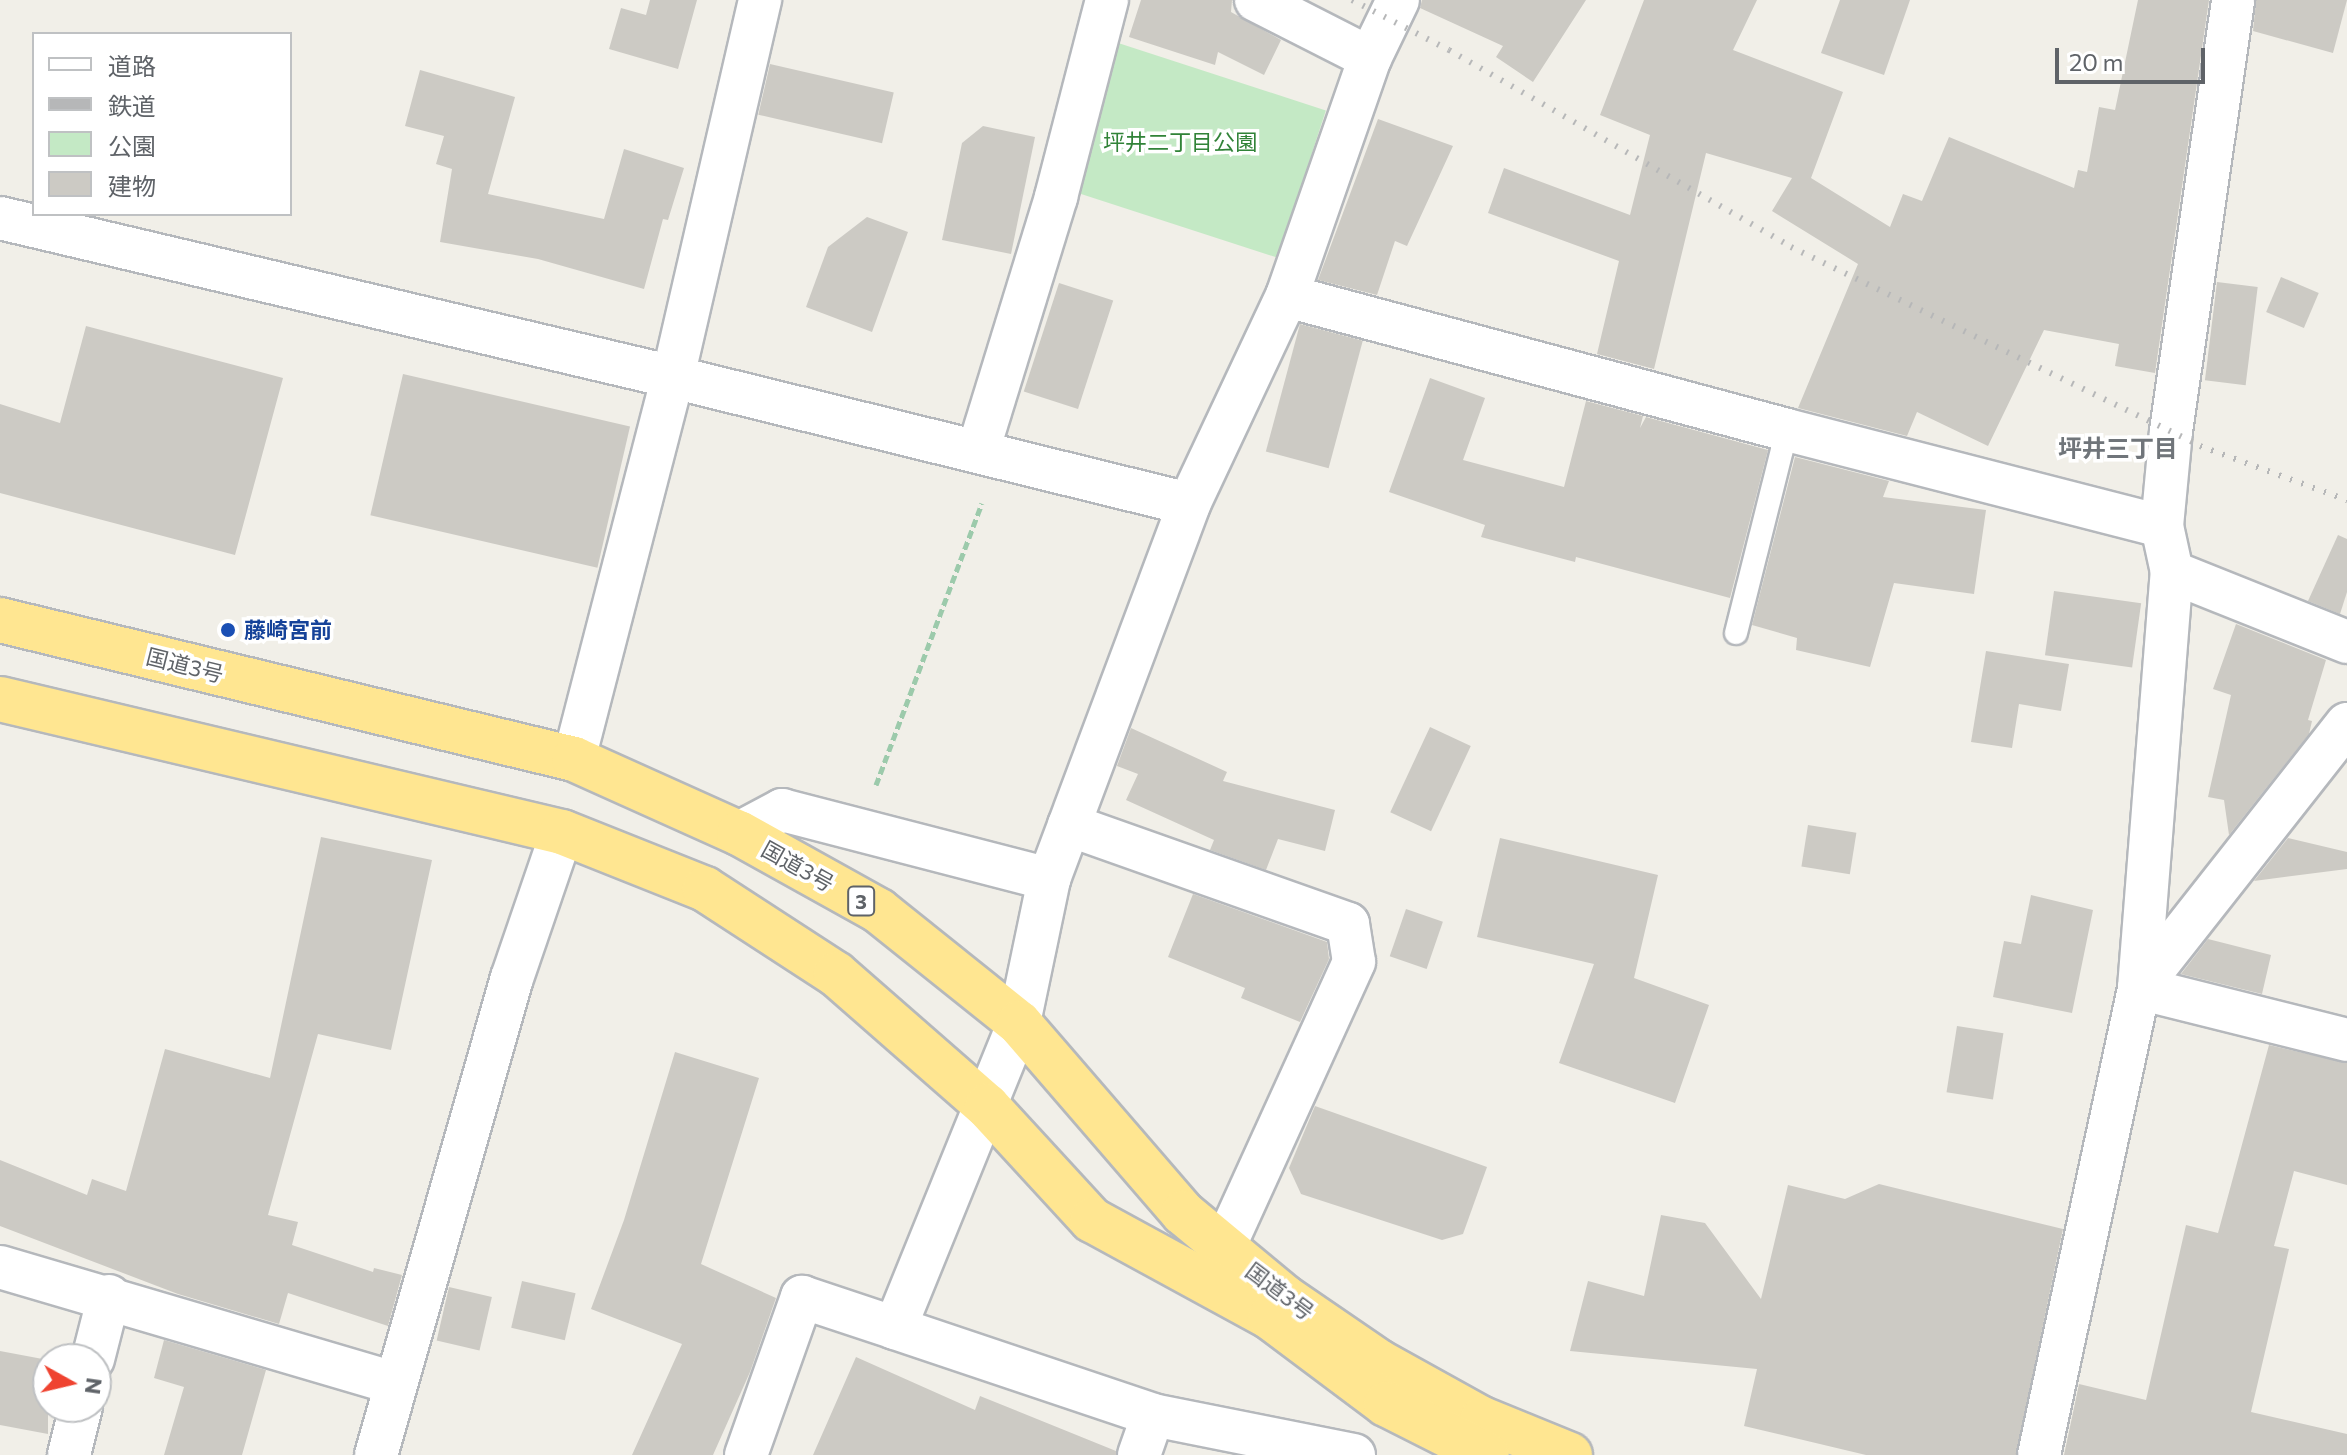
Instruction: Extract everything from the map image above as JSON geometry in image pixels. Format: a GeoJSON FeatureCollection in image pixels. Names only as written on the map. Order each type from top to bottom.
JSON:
{"type":"FeatureCollection","features":[{"type":"Feature","properties":{"kind":"highway","name":"国道3号"},"geometry":{"type":"LineString","coordinates":[[0,620],[574,759],[739,833],[879,911],[1019,1023],[1183,1213],[1284,1297],[1379,1362],[1482,1419],[1570,1455]]}},
{"type":"Feature","properties":{"kind":"highway","name":"国道3号"},"geometry":{"type":"LineString","coordinates":[[0,699],[562,832],[705,889],[836,974],[987,1106],[1092,1220],[1270,1317],[1386,1404],[1487,1455]]}},
{"type":"Feature","properties":{"kind":"street"},"geometry":{"type":"LineString","coordinates":[[574,759],[673,377],[760,0]]}},
{"type":"Feature","properties":{"kind":"street"},"geometry":{"type":"LineString","coordinates":[[989,454],[1107,0]]}},
{"type":"Feature","properties":{"kind":"street"},"geometry":{"type":"LineString","coordinates":[[1256,0],[1370,58]]}},
{"type":"Feature","properties":{"kind":"street"},"geometry":{"type":"LineString","coordinates":[[895,1328],[1019,1023],[1049,879],[1189,504],[1287,296],[1370,58],[1398,0]]}},
{"type":"Feature","properties":{"kind":"street"},"geometry":{"type":"LineString","coordinates":[[2039,1455],[2139,988],[2172,572],[2162,526],[2171,431],[2233,0]]}},
{"type":"Feature","properties":{"kind":"street"},"geometry":{"type":"LineString","coordinates":[[0,218],[673,377],[1189,504]]}},
{"type":"Feature","properties":{"kind":"street"},"geometry":{"type":"LineString","coordinates":[[1287,296],[1787,430],[2162,526]]}},
{"type":"Feature","properties":{"kind":"street"},"geometry":{"type":"LineString","coordinates":[[2172,572],[2347,642]]}},
{"type":"Feature","properties":{"kind":"street"},"geometry":{"type":"LineString","coordinates":[[2139,988],[2347,724]]}},
{"type":"Feature","properties":{"kind":"street"},"geometry":{"type":"LineString","coordinates":[[739,833],[782,810],[1049,879]]}},
{"type":"Feature","properties":{"kind":"street"},"geometry":{"type":"LineString","coordinates":[[1069,825],[1348,924],[1354,962],[1224,1247]]}},
{"type":"Feature","properties":{"kind":"street"},"geometry":{"type":"LineString","coordinates":[[376,1455],[512,978],[562,832]]}},
{"type":"Feature","properties":{"kind":"street"},"geometry":{"type":"LineString","coordinates":[[2139,988],[2347,1040]]}},
{"type":"Feature","properties":{"kind":"street"},"geometry":{"type":"LineString","coordinates":[[0,1267],[109,1296],[395,1383]]}},
{"type":"Feature","properties":{"kind":"street"},"geometry":{"type":"LineString","coordinates":[[97,1343],[109,1296]]}},
{"type":"Feature","properties":{"kind":"street"},"geometry":{"type":"LineString","coordinates":[[746,1455],[802,1297],[1153,1415],[1354,1455]]}},
{"type":"Feature","properties":{"kind":"street"},"geometry":{"type":"LineString","coordinates":[[1139,1455],[1153,1415]]}},
{"type":"Feature","properties":{"kind":"street"},"geometry":{"type":"LineString","coordinates":[[69,1455],[77,1423]]}},
{"type":"Feature","properties":{"kind":"lane"},"geometry":{"type":"LineString","coordinates":[[1736,633],[1787,430]]}},
{"type":"Feature","properties":{"kind":"path"},"geometry":{"type":"LineString","coordinates":[[860,830],[989,454]]}},
{"type":"Feature","properties":{"kind":"green space","name":"坪井二丁目公園"},"geometry":{"type":"Polygon","coordinates":[[[1109,40],[1326,110],[1278,258],[1061,187],[1109,40]]]}},
{"type":"Feature","properties":{"kind":"building"},"geometry":{"type":"Polygon","coordinates":[[[650,0],[697,0],[678,69],[609,49],[621,8],[646,15],[650,0]]]}},
{"type":"Feature","properties":{"kind":"building"},"geometry":{"type":"Polygon","coordinates":[[[1141,0],[1232,0],[1231,12],[1281,40],[1264,75],[1218,52],[1215,65],[1129,37],[1141,0]]]}},
{"type":"Feature","properties":{"kind":"building"},"geometry":{"type":"Polygon","coordinates":[[[1422,0],[1586,0],[1533,82],[1496,57],[1503,46],[1420,8],[1422,0]]]}},
{"type":"Feature","properties":{"kind":"building"},"geometry":{"type":"Polygon","coordinates":[[[1644,0],[1757,0],[1733,50],[1843,92],[1811,178],[1890,227],[1903,194],[1922,201],[1949,137],[2074,188],[2078,170],[2087,172],[2099,107],[2115,110],[2138,0],[2209,0],[2155,373],[2115,366],[2119,344],[2044,330],[1988,446],[1917,412],[1907,436],[1798,408],[1858,264],[1772,211],[1792,178],[1706,153],[1654,369],[1597,354],[1619,261],[1488,213],[1504,168],[1630,215],[1650,135],[1600,115],[1644,0]]]}},
{"type":"Feature","properties":{"kind":"building"},"geometry":{"type":"Polygon","coordinates":[[[1840,0],[1910,0],[1884,75],[1821,53],[1840,0]]]}},
{"type":"Feature","properties":{"kind":"building"},"geometry":{"type":"Polygon","coordinates":[[[2256,0],[2347,0],[2333,53],[2253,31],[2256,0]]]}},
{"type":"Feature","properties":{"kind":"building"},"geometry":{"type":"Polygon","coordinates":[[[770,64],[894,93],[882,143],[758,115],[770,64]]]}},
{"type":"Feature","properties":{"kind":"building"},"geometry":{"type":"Polygon","coordinates":[[[420,70],[515,97],[488,194],[604,219],[624,149],[684,168],[668,220],[663,219],[644,289],[538,259],[440,242],[452,169],[436,164],[444,136],[405,126],[420,70]]]}},
{"type":"Feature","properties":{"kind":"building"},"geometry":{"type":"Polygon","coordinates":[[[1378,119],[1453,146],[1407,246],[1395,241],[1377,295],[1318,280],[1378,119]]]}},
{"type":"Feature","properties":{"kind":"building"},"geometry":{"type":"Polygon","coordinates":[[[983,126],[1035,137],[1011,254],[942,240],[962,143],[983,126]]]}},
{"type":"Feature","properties":{"kind":"building"},"geometry":{"type":"Polygon","coordinates":[[[867,217],[908,232],[872,332],[806,307],[828,247],[867,217]]]}},
{"type":"Feature","properties":{"kind":"building"},"geometry":{"type":"Polygon","coordinates":[[[2281,277],[2319,293],[2304,328],[2266,312],[2281,277]]]}},
{"type":"Feature","properties":{"kind":"building"},"geometry":{"type":"Polygon","coordinates":[[[2217,282],[2258,287],[2246,385],[2205,380],[2217,282]]]}},
{"type":"Feature","properties":{"kind":"building"},"geometry":{"type":"Polygon","coordinates":[[[1059,283],[1113,301],[1078,409],[1024,391],[1059,283]]]}},
{"type":"Feature","properties":{"kind":"building"},"geometry":{"type":"Polygon","coordinates":[[[1300,324],[1363,341],[1329,468],[1266,452],[1300,324]]]}},
{"type":"Feature","properties":{"kind":"building"},"geometry":{"type":"Polygon","coordinates":[[[86,326],[283,378],[235,555],[0,493],[0,404],[60,423],[86,326]]]}},
{"type":"Feature","properties":{"kind":"building"},"geometry":{"type":"Polygon","coordinates":[[[403,374],[630,426],[597,568],[370,515],[403,374]]]}},
{"type":"Feature","properties":{"kind":"building"},"geometry":{"type":"Polygon","coordinates":[[[1430,378],[1485,398],[1463,460],[1564,487],[1586,401],[1643,416],[1640,428],[1646,417],[1768,450],[1730,598],[1576,557],[1575,562],[1481,537],[1485,525],[1389,492],[1430,378]]]}},
{"type":"Feature","properties":{"kind":"building"},"geometry":{"type":"Polygon","coordinates":[[[1795,457],[1889,481],[1883,497],[1986,510],[1974,594],[1894,583],[1870,667],[1796,650],[1797,638],[1752,625],[1795,457]]]}},
{"type":"Feature","properties":{"kind":"building"},"geometry":{"type":"Polygon","coordinates":[[[2338,535],[2347,539],[2347,592],[2340,614],[2308,601],[2338,535]]]}},
{"type":"Feature","properties":{"kind":"building"},"geometry":{"type":"Polygon","coordinates":[[[2054,591],[2141,603],[2132,668],[2045,655],[2054,591]]]}},
{"type":"Feature","properties":{"kind":"building"},"geometry":{"type":"Polygon","coordinates":[[[2236,624],[2326,660],[2308,720],[2312,721],[2309,734],[2229,835],[2224,800],[2208,797],[2231,695],[2213,689],[2236,624]]]}},
{"type":"Feature","properties":{"kind":"building"},"geometry":{"type":"Polygon","coordinates":[[[1986,651],[2069,664],[2061,711],[2019,704],[2012,748],[1971,742],[1986,651]]]}},
{"type":"Feature","properties":{"kind":"building"},"geometry":{"type":"Polygon","coordinates":[[[1430,727],[1471,746],[1431,831],[1390,812],[1430,727]]]}},
{"type":"Feature","properties":{"kind":"building"},"geometry":{"type":"Polygon","coordinates":[[[1131,728],[1227,772],[1223,781],[1335,810],[1325,851],[1278,839],[1266,870],[1210,850],[1214,840],[1126,800],[1138,774],[1117,766],[1131,728]]]}},
{"type":"Feature","properties":{"kind":"building"},"geometry":{"type":"Polygon","coordinates":[[[1808,825],[1856,833],[1850,874],[1801,866],[1808,825]]]}},
{"type":"Feature","properties":{"kind":"building"},"geometry":{"type":"Polygon","coordinates":[[[321,837],[432,860],[391,1050],[318,1034],[268,1215],[298,1222],[292,1245],[373,1272],[374,1268],[402,1275],[388,1326],[288,1293],[279,1324],[178,1294],[0,1226],[0,1160],[87,1195],[92,1179],[126,1191],[165,1049],[270,1078],[321,837]]]}},
{"type":"Feature","properties":{"kind":"building"},"geometry":{"type":"Polygon","coordinates":[[[1500,838],[1658,875],[1634,978],[1709,1005],[1675,1103],[1559,1063],[1594,964],[1477,937],[1500,838]]]}},
{"type":"Feature","properties":{"kind":"building"},"geometry":{"type":"Polygon","coordinates":[[[2288,838],[2347,852],[2347,869],[2254,881],[2288,838]]]}},
{"type":"Feature","properties":{"kind":"building"},"geometry":{"type":"Polygon","coordinates":[[[1193,894],[1327,942],[1329,959],[1300,1022],[1241,998],[1245,988],[1168,957],[1193,894]]]}},
{"type":"Feature","properties":{"kind":"building"},"geometry":{"type":"Polygon","coordinates":[[[2031,895],[2093,910],[2072,1013],[1993,997],[2004,941],[2021,944],[2031,895]]]}},
{"type":"Feature","properties":{"kind":"building"},"geometry":{"type":"Polygon","coordinates":[[[1406,909],[1443,922],[1427,969],[1390,956],[1406,909]]]}},
{"type":"Feature","properties":{"kind":"building"},"geometry":{"type":"Polygon","coordinates":[[[2208,939],[2271,955],[2262,994],[2181,974],[2208,939]]]}},
{"type":"Feature","properties":{"kind":"building"},"geometry":{"type":"Polygon","coordinates":[[[1957,1026],[2003,1033],[1993,1100],[1947,1092],[1957,1026]]]}},
{"type":"Feature","properties":{"kind":"building"},"geometry":{"type":"Polygon","coordinates":[[[2269,1045],[2347,1063],[2347,1185],[2294,1171],[2274,1246],[2289,1249],[2251,1412],[2347,1434],[2347,1455],[2064,1455],[2079,1384],[2146,1400],[2186,1225],[2218,1233],[2269,1045]]]}},
{"type":"Feature","properties":{"kind":"building"},"geometry":{"type":"Polygon","coordinates":[[[675,1052],[759,1078],[701,1264],[776,1298],[750,1372],[713,1455],[632,1455],[682,1344],[591,1309],[624,1220],[675,1052]]]}},
{"type":"Feature","properties":{"kind":"building"},"geometry":{"type":"Polygon","coordinates":[[[1315,1106],[1487,1167],[1463,1234],[1442,1240],[1301,1194],[1289,1168],[1315,1106]]]}},
{"type":"Feature","properties":{"kind":"building"},"geometry":{"type":"Polygon","coordinates":[[[1879,1184],[2063,1229],[2016,1455],[1866,1455],[1744,1426],[1757,1369],[1570,1351],[1588,1281],[1644,1296],[1661,1215],[1705,1223],[1761,1299],[1788,1185],[1845,1199],[1879,1184]]]}},
{"type":"Feature","properties":{"kind":"building"},"geometry":{"type":"Polygon","coordinates":[[[522,1281],[576,1293],[565,1340],[511,1328],[522,1281]]]}},
{"type":"Feature","properties":{"kind":"building"},"geometry":{"type":"Polygon","coordinates":[[[449,1287],[492,1297],[479,1350],[437,1341],[449,1287]]]}},
{"type":"Feature","properties":{"kind":"building"},"geometry":{"type":"Polygon","coordinates":[[[164,1340],[266,1370],[242,1455],[164,1455],[184,1387],[154,1378],[164,1340]]]}},
{"type":"Feature","properties":{"kind":"building"},"geometry":{"type":"Polygon","coordinates":[[[0,1351],[32,1357],[32,1423],[48,1423],[48,1434],[0,1425],[0,1351]]]}},
{"type":"Feature","properties":{"kind":"building"},"geometry":{"type":"Polygon","coordinates":[[[856,1357],[975,1410],[980,1396],[1116,1451],[1116,1455],[813,1455],[856,1357]]]}},
{"type":"Feature","properties":{"kind":"railway"},"geometry":{"type":"LineString","coordinates":[[1352,0],[1449,50],[1791,247],[2200,446],[2347,500]]}},
{"type":"Feature","properties":{"kind":"place","name":"藤崎宮前"},"geometry":{"type":"Point","coordinates":[228,630]}},
{"type":"Feature","properties":{"kind":"district","name":"坪井三丁目"},"geometry":{"type":"Point","coordinates":[2118,448]}}]}
